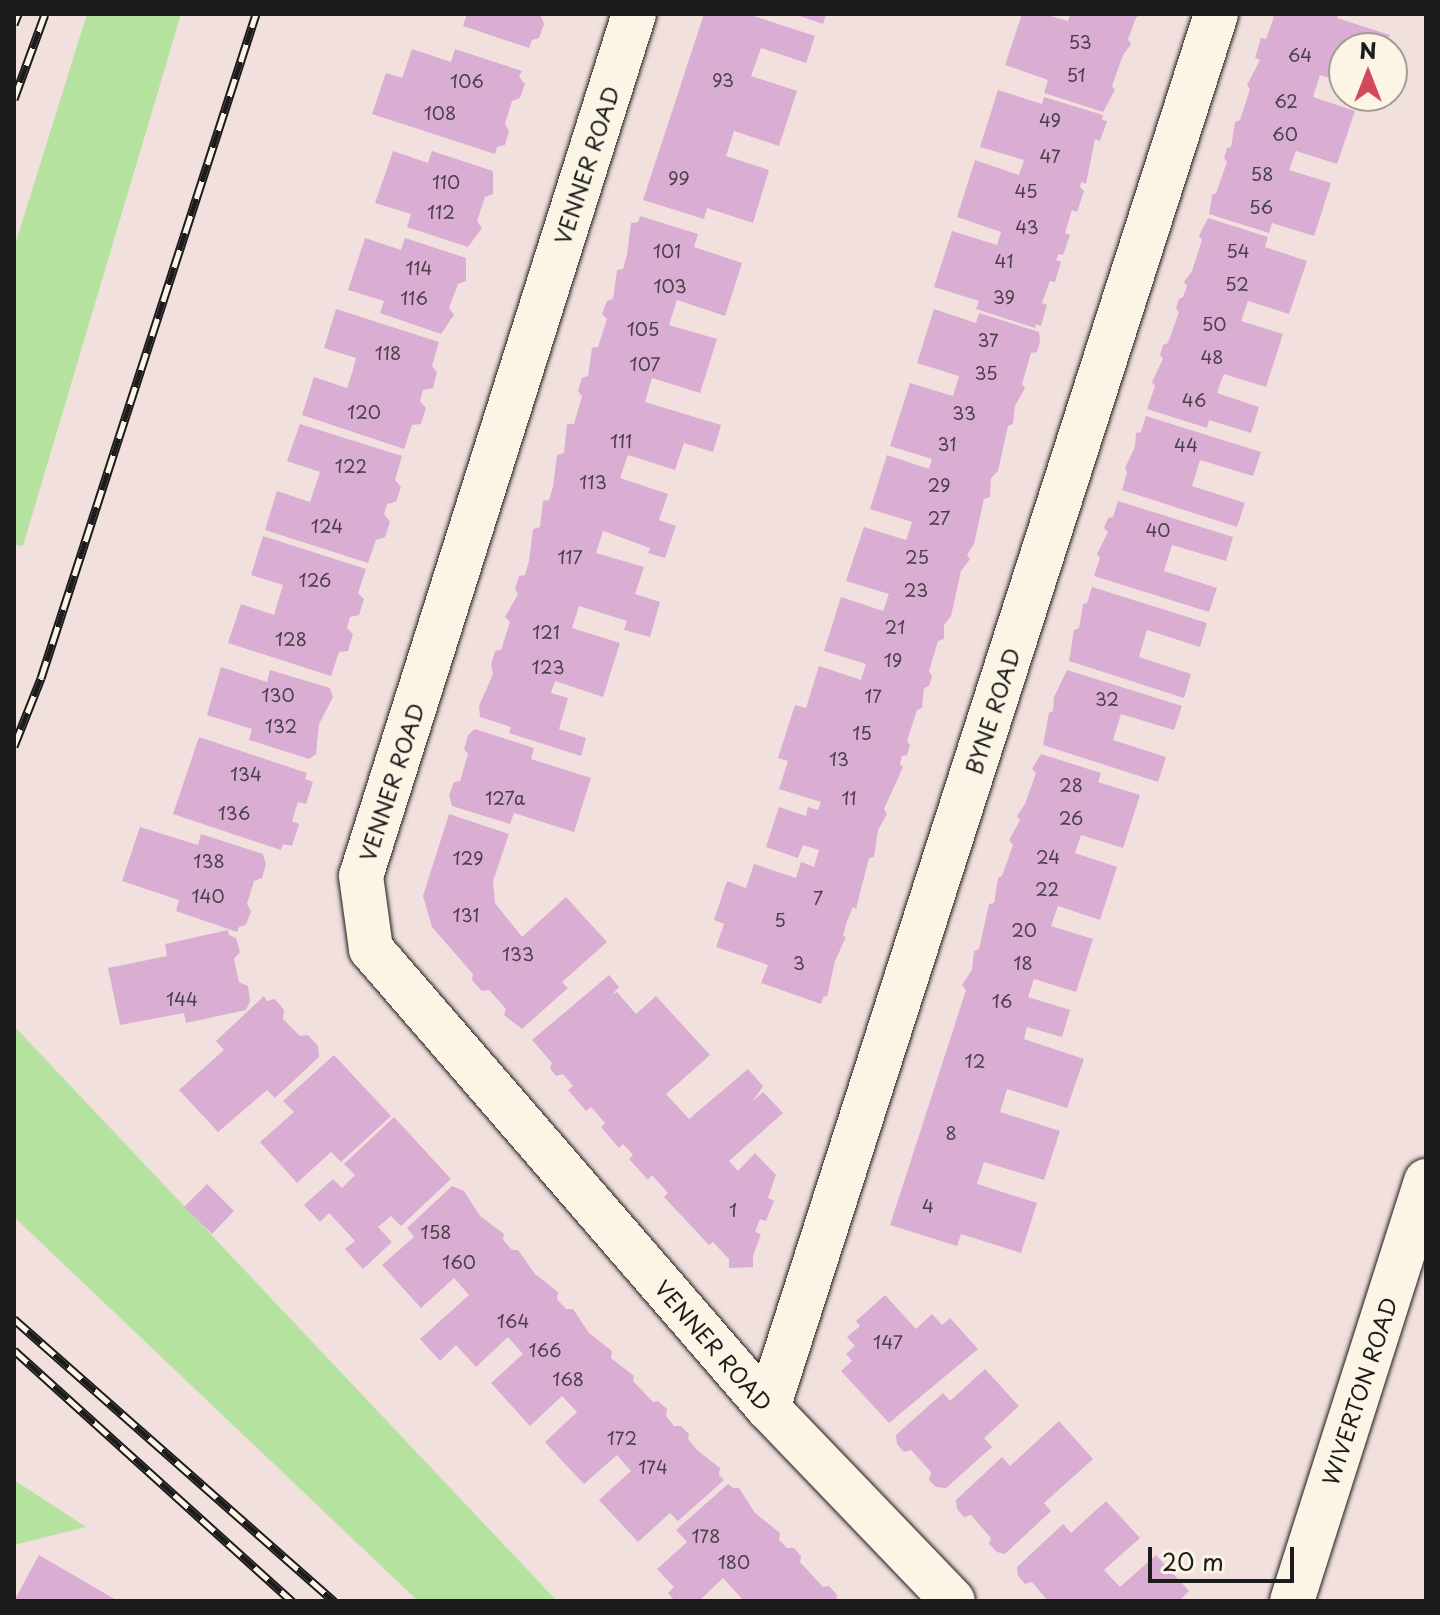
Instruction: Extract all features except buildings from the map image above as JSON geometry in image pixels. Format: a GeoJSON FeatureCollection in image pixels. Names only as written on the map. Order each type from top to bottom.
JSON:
{"type":"FeatureCollection","features":[{"type":"Feature","properties":{"kind":"street","name":"VENNER ROAD"},"geometry":{"type":"LineString","coordinates":[[634,14],[361,876],[371,949],[768,1408],[953,1601]]}},
{"type":"Feature","properties":{"kind":"street","name":"BYNE ROAD"},"geometry":{"type":"LineString","coordinates":[[768,1408],[1216,14]]}},
{"type":"Feature","properties":{"kind":"street","name":"WIVERTON ROAD"},"geometry":{"type":"LineString","coordinates":[[1292,1601],[1426,1181]]}},
{"type":"Feature","properties":{"kind":"green space"},"geometry":{"type":"Polygon","coordinates":[[[87,14],[181,14],[23,546],[14,544],[14,248],[87,14]]]}},
{"type":"Feature","properties":{"kind":"green space"},"geometry":{"type":"Polygon","coordinates":[[[14,1026],[557,1601],[418,1601],[14,1217],[14,1026]]]}},
{"type":"Feature","properties":{"kind":"green space"},"geometry":{"type":"Polygon","coordinates":[[[14,1480],[86,1527],[14,1545],[14,1480]]]}},
{"type":"Feature","properties":{"kind":"railway"},"geometry":{"type":"LineString","coordinates":[[14,24],[18,14]]}},
{"type":"Feature","properties":{"kind":"railway"},"geometry":{"type":"LineString","coordinates":[[14,99],[45,14]]}},
{"type":"Feature","properties":{"kind":"railway"},"geometry":{"type":"LineString","coordinates":[[14,746],[41,678],[256,14]]}},
{"type":"Feature","properties":{"kind":"railway"},"geometry":{"type":"LineString","coordinates":[[14,1319],[334,1601]]}},
{"type":"Feature","properties":{"kind":"railway"},"geometry":{"type":"LineString","coordinates":[[14,1350],[292,1601]]}}]}
